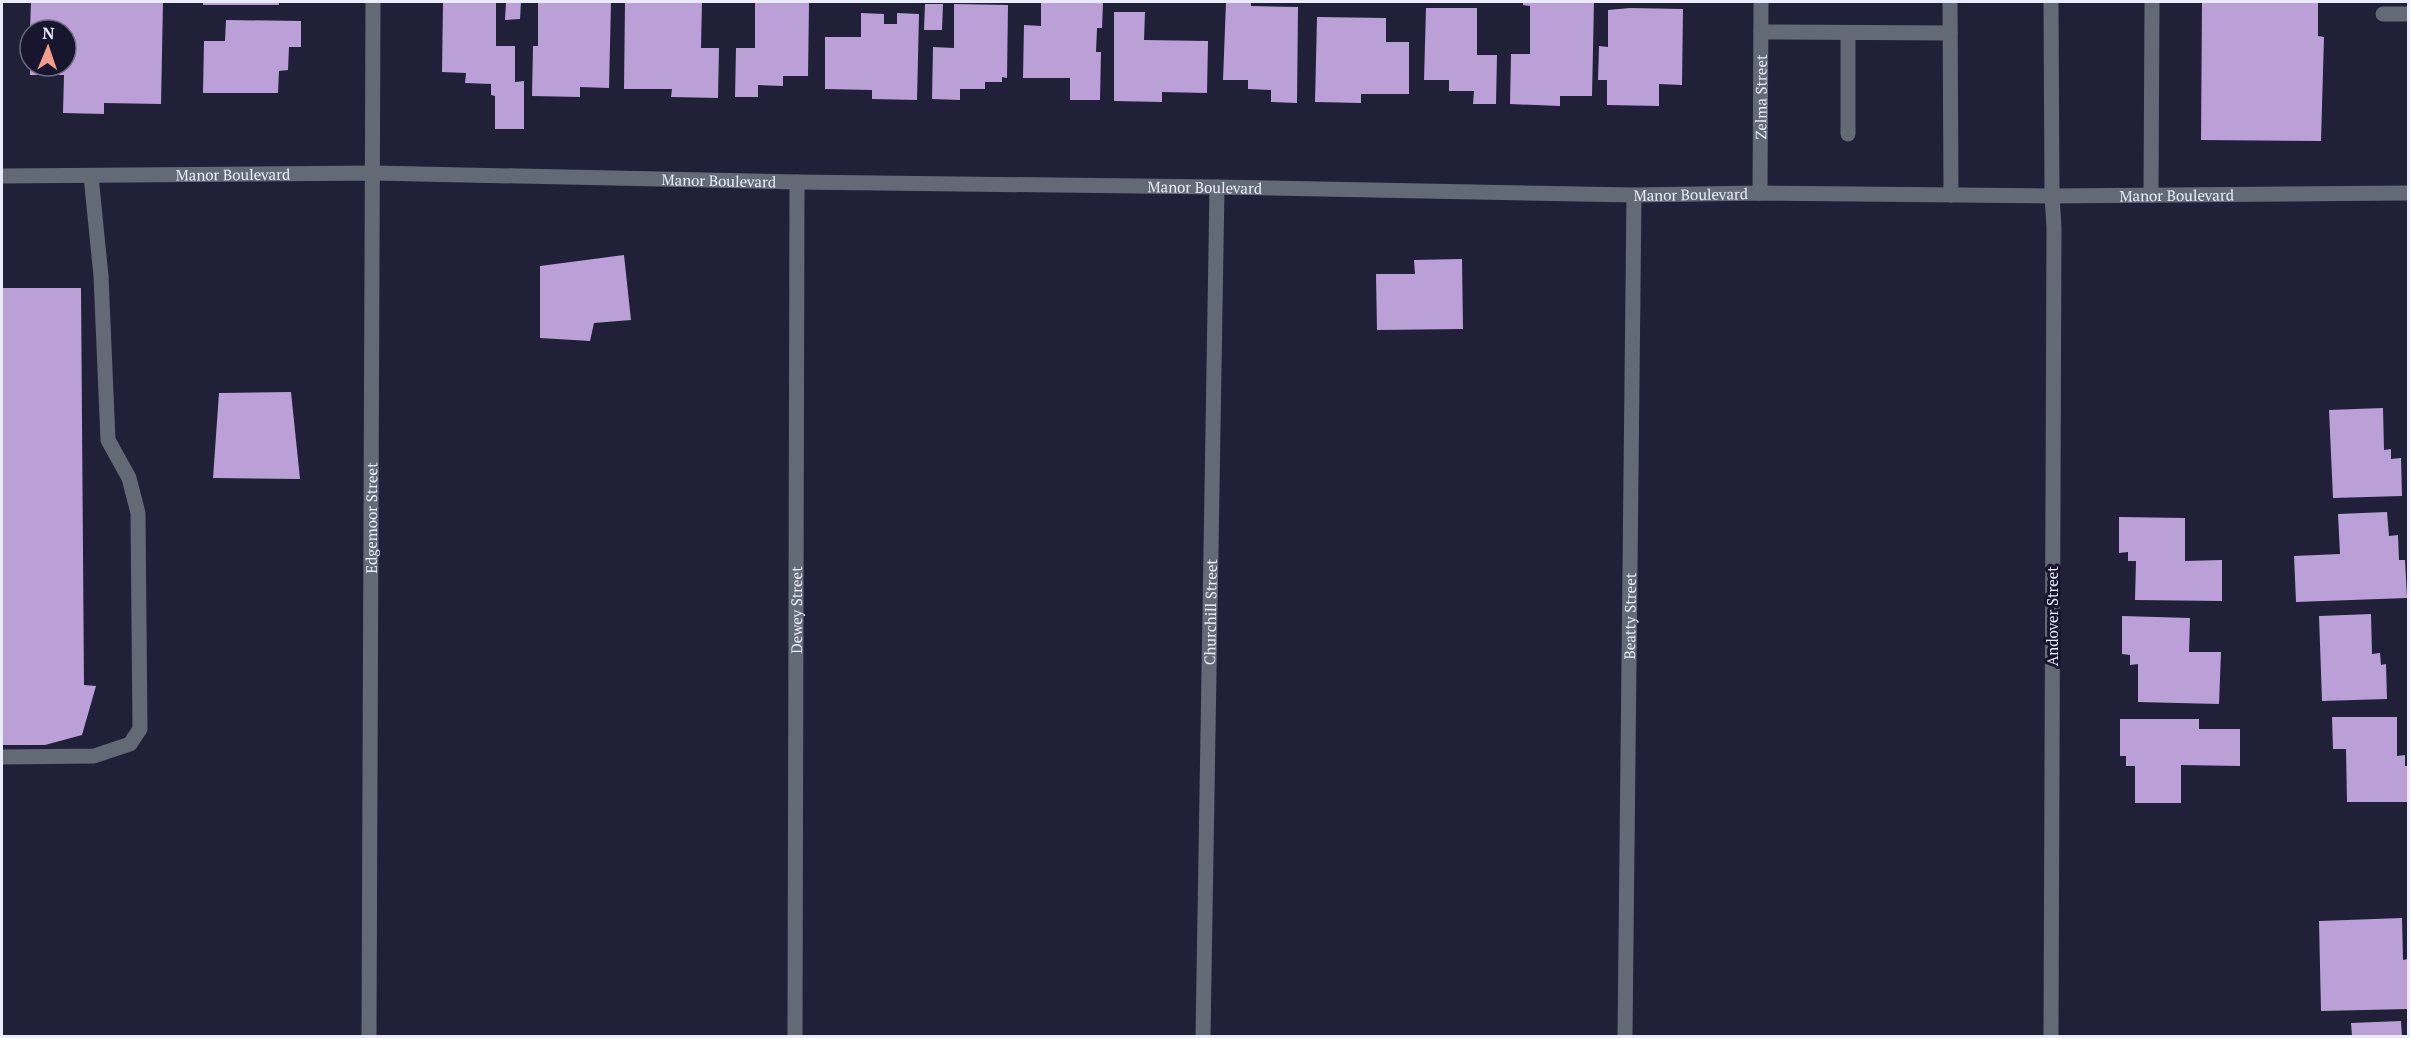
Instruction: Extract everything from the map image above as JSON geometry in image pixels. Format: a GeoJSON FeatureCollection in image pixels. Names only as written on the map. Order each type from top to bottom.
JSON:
{"type":"FeatureCollection","features":[{"type":"Feature","properties":{"kind":"street","name":"Edgemoor Street"},"geometry":{"type":"LineString","coordinates":[[369,1036],[373,2]]}},
{"type":"Feature","properties":{"kind":"street","name":"Zelma Street"},"geometry":{"type":"LineString","coordinates":[[1760,193],[1761,2]]}},
{"type":"Feature","properties":{"kind":"street"},"geometry":{"type":"LineString","coordinates":[[1950,2],[1951,195]]}},
{"type":"Feature","properties":{"kind":"street","name":"Andover Street"},"geometry":{"type":"LineString","coordinates":[[2051,2],[2054,227],[2051,1036]]}},
{"type":"Feature","properties":{"kind":"street"},"geometry":{"type":"LineString","coordinates":[[2151,195],[2152,2]]}},
{"type":"Feature","properties":{"kind":"street"},"geometry":{"type":"LineString","coordinates":[[2383,14],[2409,14]]}},
{"type":"Feature","properties":{"kind":"street"},"geometry":{"type":"LineString","coordinates":[[1761,32],[1950,33]]}},
{"type":"Feature","properties":{"kind":"street"},"geometry":{"type":"LineString","coordinates":[[1848,33],[1848,134]]}},
{"type":"Feature","properties":{"kind":"street","name":"Manor Boulevard"},"geometry":{"type":"LineString","coordinates":[[2,176],[374,173],[797,183],[1217,187],[1635,195],[1760,193],[2052,196],[2409,193]]}},
{"type":"Feature","properties":{"kind":"street"},"geometry":{"type":"LineString","coordinates":[[2,756],[94,756],[130,744],[140,729],[138,513],[129,478],[108,440],[100,276],[91,176]]}},
{"type":"Feature","properties":{"kind":"street","name":"Dewey Street"},"geometry":{"type":"LineString","coordinates":[[795,1036],[797,183]]}},
{"type":"Feature","properties":{"kind":"street","name":"Churchill Street"},"geometry":{"type":"LineString","coordinates":[[1203,1036],[1217,187]]}},
{"type":"Feature","properties":{"kind":"street","name":"Beatty Street"},"geometry":{"type":"LineString","coordinates":[[1625,1036],[1635,195]]}},
{"type":"Feature","properties":{"kind":"building"},"geometry":{"type":"Polygon","coordinates":[[[31,2],[163,2],[161,104],[104,103],[104,114],[63,113],[64,78],[78,78],[78,18],[30,18],[31,2]]]}},
{"type":"Feature","properties":{"kind":"building"},"geometry":{"type":"Polygon","coordinates":[[[203,2],[279,2],[279,5],[203,5],[203,2]]]}},
{"type":"Feature","properties":{"kind":"building"},"geometry":{"type":"Polygon","coordinates":[[[443,2],[496,2],[496,46],[515,46],[515,82],[524,81],[524,129],[495,129],[495,96],[491,95],[491,84],[465,83],[466,73],[442,72],[443,2]]]}},
{"type":"Feature","properties":{"kind":"building"},"geometry":{"type":"Polygon","coordinates":[[[506,2],[521,2],[520,19],[505,20],[506,2]]]}},
{"type":"Feature","properties":{"kind":"building"},"geometry":{"type":"Polygon","coordinates":[[[538,2],[611,2],[609,88],[580,87],[580,97],[532,96],[533,46],[538,46],[538,2]]]}},
{"type":"Feature","properties":{"kind":"building"},"geometry":{"type":"Polygon","coordinates":[[[625,2],[702,2],[701,48],[719,48],[718,98],[671,97],[672,89],[624,89],[625,2]]]}},
{"type":"Feature","properties":{"kind":"building"},"geometry":{"type":"Polygon","coordinates":[[[755,2],[809,3],[808,76],[783,76],[783,86],[758,85],[758,97],[735,97],[736,48],[755,48],[755,2]]]}},
{"type":"Feature","properties":{"kind":"building"},"geometry":{"type":"Polygon","coordinates":[[[1041,2],[1103,3],[1102,28],[1097,28],[1096,52],[1101,52],[1100,100],[1070,100],[1070,78],[1023,78],[1024,25],[1041,26],[1041,2]]]}},
{"type":"Feature","properties":{"kind":"building"},"geometry":{"type":"Polygon","coordinates":[[[1226,2],[1251,2],[1251,6],[1298,7],[1297,103],[1271,102],[1271,90],[1248,89],[1248,80],[1223,80],[1226,2]]]}},
{"type":"Feature","properties":{"kind":"building"},"geometry":{"type":"Polygon","coordinates":[[[1523,2],[1594,2],[1592,96],[1560,96],[1560,106],[1510,104],[1511,54],[1530,54],[1530,6],[1523,5],[1523,2]]]}},
{"type":"Feature","properties":{"kind":"building"},"geometry":{"type":"Polygon","coordinates":[[[2202,2],[2318,2],[2318,36],[2324,37],[2321,141],[2201,140],[2202,2]]]}},
{"type":"Feature","properties":{"kind":"building"},"geometry":{"type":"Polygon","coordinates":[[[925,4],[943,4],[942,30],[924,30],[925,4]]]}},
{"type":"Feature","properties":{"kind":"building"},"geometry":{"type":"Polygon","coordinates":[[[954,4],[1008,5],[1007,78],[1002,77],[1002,82],[985,82],[985,89],[960,89],[960,100],[932,99],[933,47],[954,48],[954,4]]]}},
{"type":"Feature","properties":{"kind":"building"},"geometry":{"type":"Polygon","coordinates":[[[1426,8],[1477,8],[1477,55],[1497,55],[1496,104],[1473,104],[1474,91],[1449,91],[1449,80],[1424,80],[1426,8]]]}},
{"type":"Feature","properties":{"kind":"building"},"geometry":{"type":"Polygon","coordinates":[[[1683,9],[1682,85],[1659,84],[1659,106],[1607,105],[1607,80],[1598,80],[1599,46],[1608,47],[1608,10],[1683,9]]]}},
{"type":"Feature","properties":{"kind":"building"},"geometry":{"type":"Polygon","coordinates":[[[1114,12],[1145,12],[1144,40],[1208,41],[1207,93],[1162,92],[1162,102],[1114,101],[1114,12]]]}},
{"type":"Feature","properties":{"kind":"building"},"geometry":{"type":"Polygon","coordinates":[[[861,13],[884,14],[884,24],[897,24],[897,13],[919,14],[917,100],[872,99],[872,90],[825,89],[825,37],[861,37],[861,13]]]}},
{"type":"Feature","properties":{"kind":"building"},"geometry":{"type":"Polygon","coordinates":[[[1317,17],[1386,18],[1386,42],[1409,42],[1409,94],[1361,94],[1361,103],[1315,102],[1317,17]]]}},
{"type":"Feature","properties":{"kind":"building"},"geometry":{"type":"Polygon","coordinates":[[[226,20],[301,21],[301,47],[289,47],[288,70],[279,71],[278,93],[203,93],[204,41],[225,41],[226,20]]]}},
{"type":"Feature","properties":{"kind":"building"},"geometry":{"type":"Polygon","coordinates":[[[624,255],[631,320],[594,323],[590,341],[540,338],[540,266],[624,255]]]}},
{"type":"Feature","properties":{"kind":"building"},"geometry":{"type":"Polygon","coordinates":[[[1462,259],[1463,329],[1377,330],[1376,274],[1415,274],[1414,260],[1462,259]]]}},
{"type":"Feature","properties":{"kind":"building"},"geometry":{"type":"Polygon","coordinates":[[[2,288],[81,288],[84,685],[96,686],[82,735],[45,745],[2,745],[2,288]]]}},
{"type":"Feature","properties":{"kind":"building"},"geometry":{"type":"Polygon","coordinates":[[[291,392],[300,479],[213,478],[219,393],[291,392]]]}},
{"type":"Feature","properties":{"kind":"building"},"geometry":{"type":"Polygon","coordinates":[[[2383,408],[2384,450],[2391,449],[2391,459],[2401,458],[2402,496],[2333,498],[2329,410],[2383,408]]]}},
{"type":"Feature","properties":{"kind":"building"},"geometry":{"type":"Polygon","coordinates":[[[2387,512],[2389,536],[2398,535],[2399,560],[2405,560],[2407,598],[2296,602],[2294,556],[2340,554],[2338,514],[2387,512]]]}},
{"type":"Feature","properties":{"kind":"building"},"geometry":{"type":"Polygon","coordinates":[[[2119,517],[2185,518],[2185,561],[2222,560],[2222,601],[2135,600],[2136,561],[2128,561],[2128,552],[2119,553],[2119,517]]]}},
{"type":"Feature","properties":{"kind":"building"},"geometry":{"type":"Polygon","coordinates":[[[2371,614],[2372,654],[2380,653],[2381,665],[2386,664],[2387,699],[2322,701],[2319,616],[2371,614]]]}},
{"type":"Feature","properties":{"kind":"building"},"geometry":{"type":"Polygon","coordinates":[[[2122,616],[2190,618],[2189,652],[2221,652],[2219,704],[2138,702],[2138,664],[2130,665],[2130,655],[2122,654],[2122,616]]]}},
{"type":"Feature","properties":{"kind":"building"},"geometry":{"type":"Polygon","coordinates":[[[2332,717],[2397,717],[2397,756],[2405,755],[2405,766],[2408,766],[2408,802],[2347,802],[2346,749],[2333,749],[2332,717]]]}},
{"type":"Feature","properties":{"kind":"building"},"geometry":{"type":"Polygon","coordinates":[[[2120,719],[2199,719],[2199,729],[2240,729],[2240,766],[2181,765],[2181,803],[2135,803],[2135,766],[2126,766],[2126,756],[2120,756],[2120,719]]]}},
{"type":"Feature","properties":{"kind":"building"},"geometry":{"type":"Polygon","coordinates":[[[2402,918],[2403,960],[2408,959],[2408,1009],[2321,1011],[2319,921],[2402,918]]]}},
{"type":"Feature","properties":{"kind":"building"},"geometry":{"type":"Polygon","coordinates":[[[2401,1021],[2402,1036],[2352,1036],[2351,1023],[2401,1021]]]}}]}
